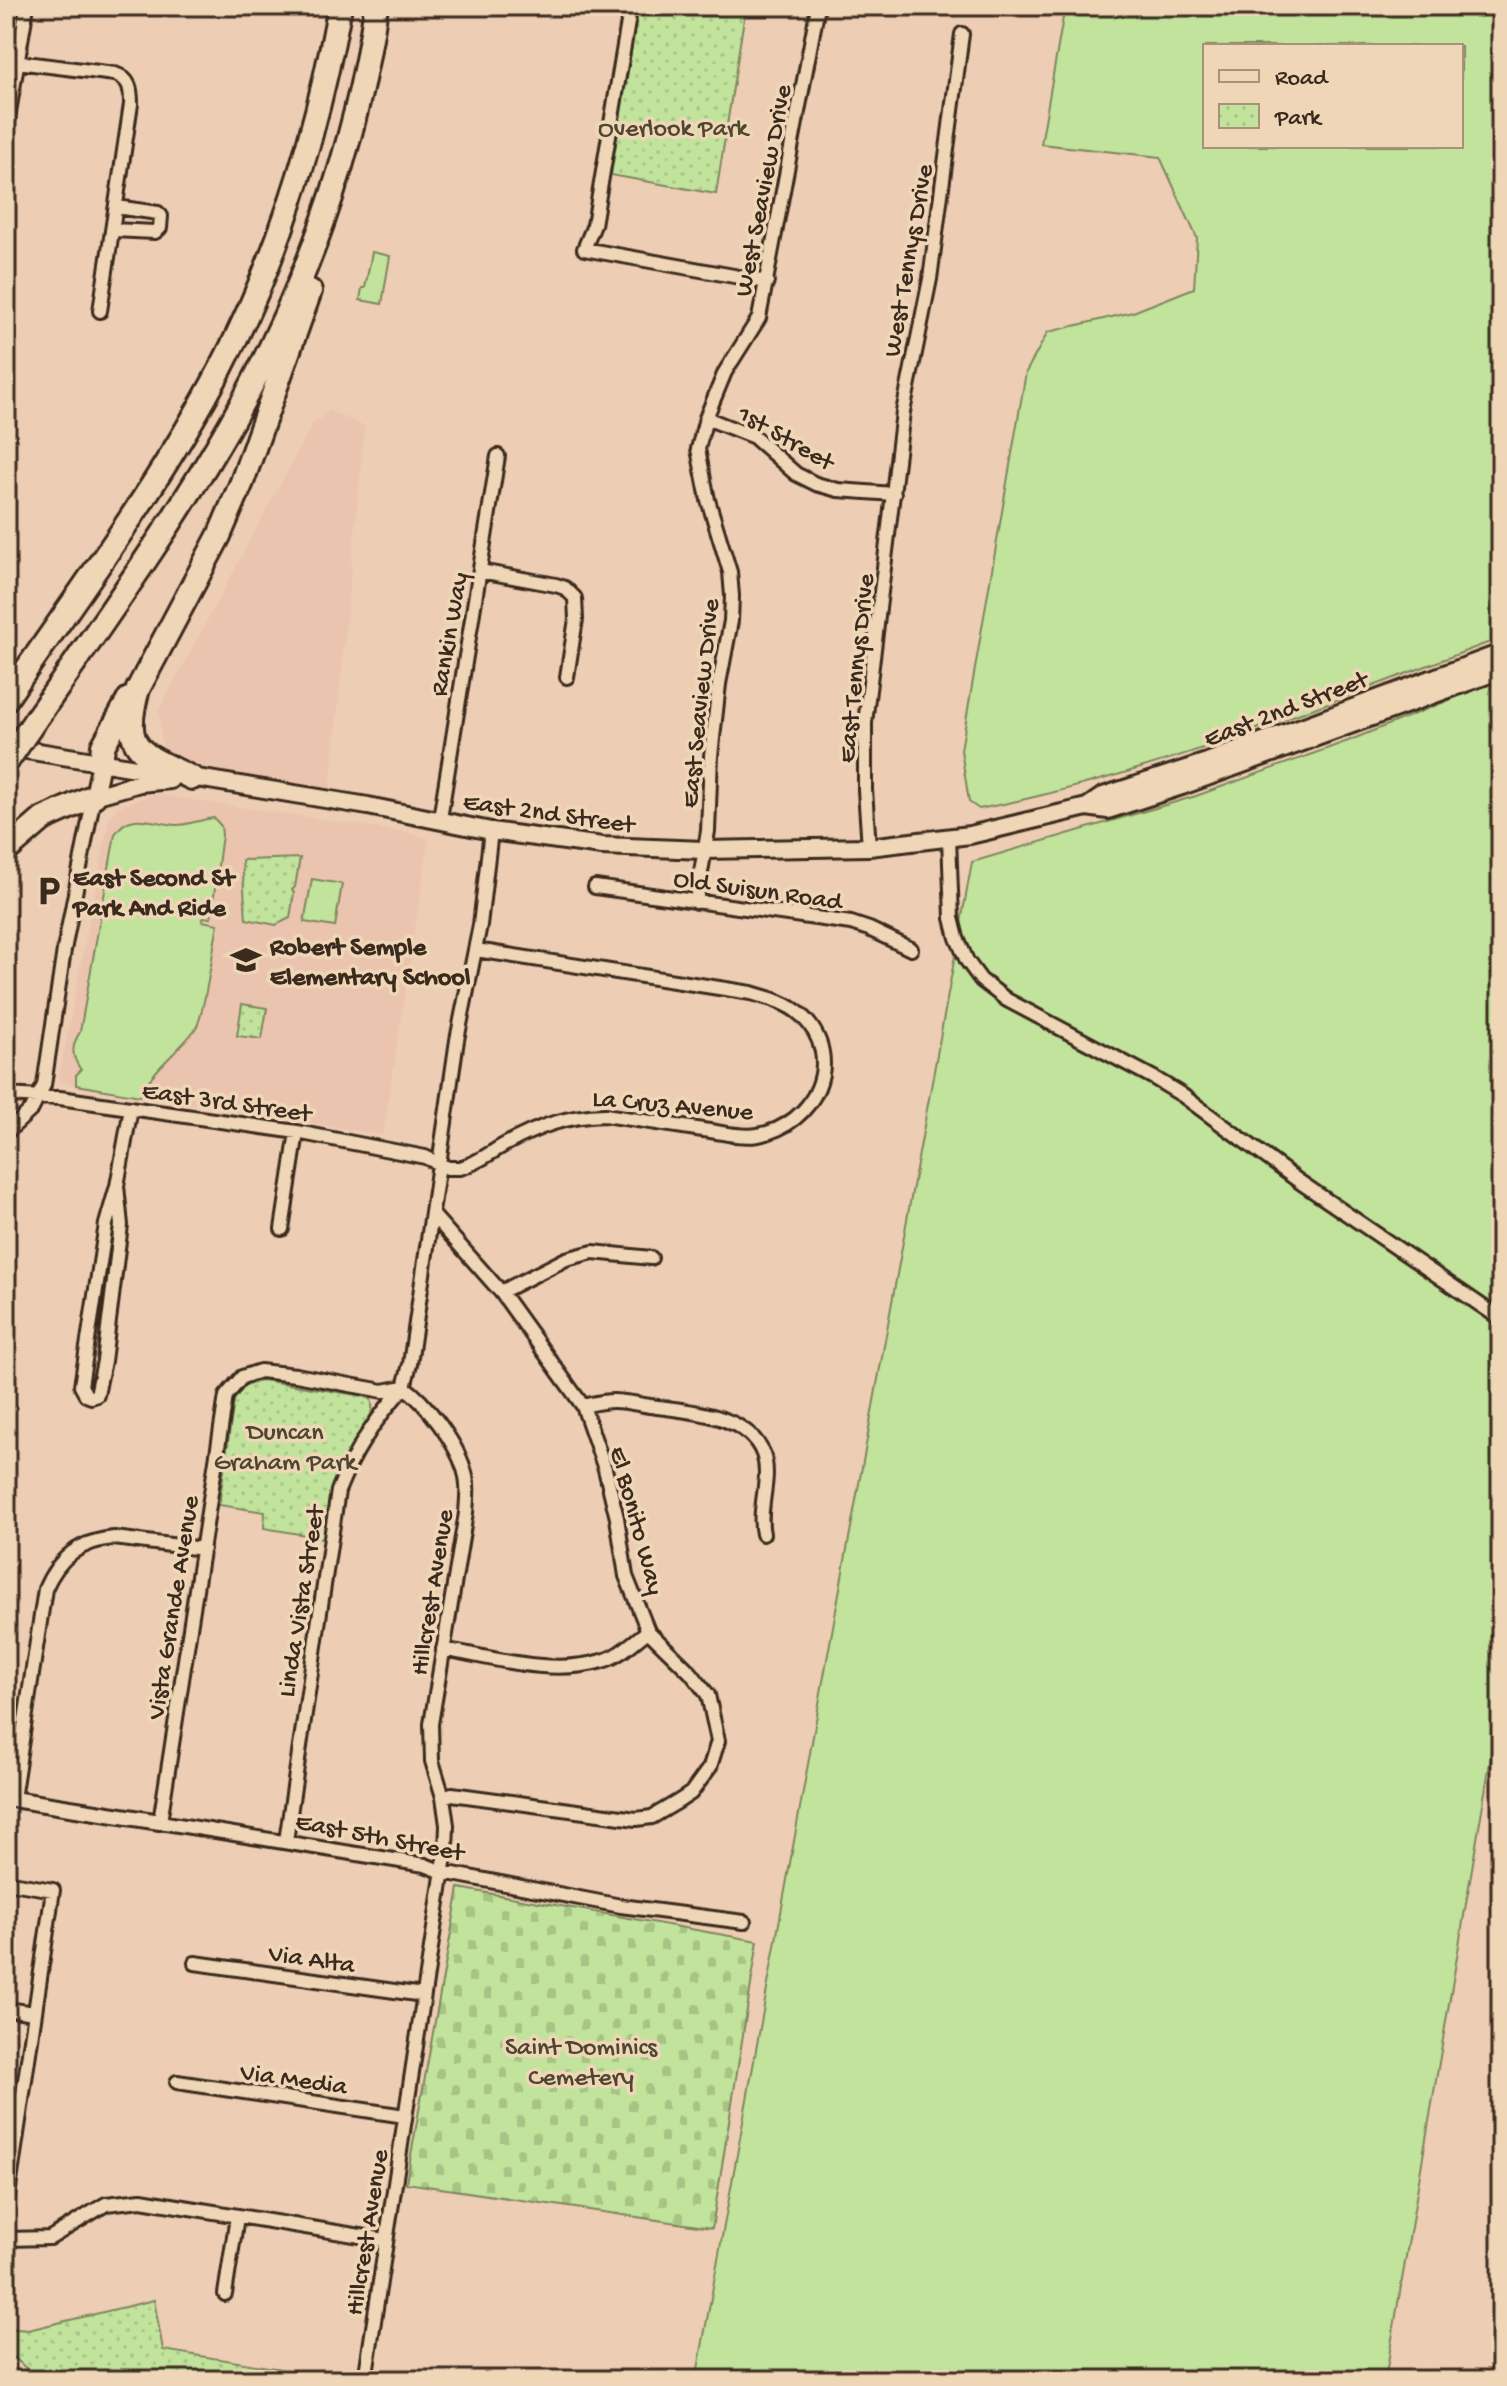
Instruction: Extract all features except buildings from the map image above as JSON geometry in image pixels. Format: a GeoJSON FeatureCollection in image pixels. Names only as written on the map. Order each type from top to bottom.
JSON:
{"type":"FeatureCollection","features":[{"type":"Feature","properties":{"kind":"highway"},"geometry":{"type":"LineString","coordinates":[[6,699],[149,489],[222,366],[271,258],[293,197],[314,125],[340,6]]}},
{"type":"Feature","properties":{"kind":"highway"},"geometry":{"type":"LineString","coordinates":[[192,778],[154,759],[134,742],[130,730],[131,715],[138,689],[219,536],[242,482],[321,260],[343,186],[376,6]]}},
{"type":"Feature","properties":{"kind":"highway"},"geometry":{"type":"LineString","coordinates":[[6,763],[152,549],[232,421],[282,322],[305,266],[353,123]]}},
{"type":"Feature","properties":{"kind":"highway"},"geometry":{"type":"LineString","coordinates":[[101,763],[103,746],[129,698],[138,689]]}},
{"type":"Feature","properties":{"kind":"highway"},"geometry":{"type":"LineString","coordinates":[[6,851],[30,828],[55,812],[94,796]]}},
{"type":"Feature","properties":{"kind":"main road","name":"East 2nd Street"},"geometry":{"type":"LineString","coordinates":[[6,747],[440,819],[491,831],[602,846],[704,850],[869,847],[1012,827],[1087,807],[1103,796],[1207,762],[1501,653]]}},
{"type":"Feature","properties":{"kind":"main road","name":"East 2nd Street"},"geometry":{"type":"LineString","coordinates":[[1087,807],[1108,810],[1182,786],[1501,670]]}},
{"type":"Feature","properties":{"kind":"main road"},"geometry":{"type":"LineString","coordinates":[[101,763],[94,796],[140,783],[192,778]]}},
{"type":"Feature","properties":{"kind":"street"},"geometry":{"type":"LineString","coordinates":[[6,130],[27,6]]}},
{"type":"Feature","properties":{"kind":"street"},"geometry":{"type":"LineString","coordinates":[[627,6],[629,16],[594,225],[584,249],[767,282]]}},
{"type":"Feature","properties":{"kind":"street","name":"West Seaview Drive"},"geometry":{"type":"LineString","coordinates":[[706,418],[725,372],[759,318],[818,6]]}},
{"type":"Feature","properties":{"kind":"street","name":"West Tennys Drive"},"geometry":{"type":"LineString","coordinates":[[894,494],[910,366],[930,279],[962,34]]}},
{"type":"Feature","properties":{"kind":"street"},"geometry":{"type":"LineString","coordinates":[[17,62],[115,74],[123,77],[131,87],[100,311]]}},
{"type":"Feature","properties":{"kind":"street"},"geometry":{"type":"LineString","coordinates":[[113,230],[155,232],[160,228],[161,216],[158,213],[116,207]]}},
{"type":"Feature","properties":{"kind":"street","name":"1st Street"},"geometry":{"type":"LineString","coordinates":[[706,418],[754,437],[796,474],[816,484],[838,490],[894,494]]}},
{"type":"Feature","properties":{"kind":"street","name":"East Seaview Drive"},"geometry":{"type":"LineString","coordinates":[[696,902],[708,831],[711,756],[732,596],[730,572],[708,500],[698,449],[706,418]]}},
{"type":"Feature","properties":{"kind":"street","name":"Rankin Way"},"geometry":{"type":"LineString","coordinates":[[440,819],[498,456]]}},
{"type":"Feature","properties":{"kind":"street","name":"East Tennys Drive"},"geometry":{"type":"LineString","coordinates":[[869,847],[865,723],[894,494]]}},
{"type":"Feature","properties":{"kind":"street"},"geometry":{"type":"LineString","coordinates":[[480,571],[556,585],[565,588],[575,598],[576,619],[567,677]]}},
{"type":"Feature","properties":{"kind":"street"},"geometry":{"type":"LineString","coordinates":[[6,1133],[32,1109],[44,1085],[64,950],[94,796]]}},
{"type":"Feature","properties":{"kind":"street"},"geometry":{"type":"LineString","coordinates":[[404,1387],[457,1040],[476,950],[491,831]]}},
{"type":"Feature","properties":{"kind":"street"},"geometry":{"type":"LineString","coordinates":[[949,838],[952,918],[967,961],[981,980],[1007,1000],[1182,1095],[1300,1182],[1501,1319]]}},
{"type":"Feature","properties":{"kind":"street","name":"Old Suisun Road"},"geometry":{"type":"LineString","coordinates":[[595,887],[851,923],[911,949]]}},
{"type":"Feature","properties":{"kind":"street","name":"La Cruz Avenue"},"geometry":{"type":"LineString","coordinates":[[438,1163],[448,1168],[467,1166],[545,1126],[584,1116],[605,1115],[755,1136],[778,1128],[806,1110],[816,1094],[822,1072],[823,1049],[813,1029],[800,1014],[781,1002],[751,993],[476,950]]}},
{"type":"Feature","properties":{"kind":"street","name":"East 3rd Street"},"geometry":{"type":"LineString","coordinates":[[6,1095],[60,1098],[297,1132],[425,1157],[438,1163]]}},
{"type":"Feature","properties":{"kind":"street"},"geometry":{"type":"LineString","coordinates":[[117,1186],[121,1225],[100,1386],[97,1395],[91,1397],[81,1386],[106,1224],[117,1186],[131,1108]]}},
{"type":"Feature","properties":{"kind":"street"},"geometry":{"type":"LineString","coordinates":[[282,1229],[297,1132]]}},
{"type":"Feature","properties":{"kind":"street","name":"El Bonito Way"},"geometry":{"type":"LineString","coordinates":[[432,1214],[501,1292],[583,1406],[605,1469],[626,1576],[648,1631],[691,1673],[708,1695],[718,1741],[710,1767],[691,1793],[652,1817],[636,1819],[452,1794],[443,1797]]}},
{"type":"Feature","properties":{"kind":"street"},"geometry":{"type":"LineString","coordinates":[[501,1292],[566,1259],[593,1252],[651,1258]]}},
{"type":"Feature","properties":{"kind":"street","name":"Vista Grande Avenue"},"geometry":{"type":"LineString","coordinates":[[160,1822],[226,1396],[242,1377],[260,1371],[383,1391],[404,1387]]}},
{"type":"Feature","properties":{"kind":"street","name":"Hillcrest Avenue"},"geometry":{"type":"LineString","coordinates":[[365,2380],[443,1872],[447,1825],[443,1797],[432,1761],[430,1738],[466,1513],[465,1471],[454,1446],[416,1395],[404,1387]]}},
{"type":"Feature","properties":{"kind":"street","name":"Linda Vista Street"},"geometry":{"type":"LineString","coordinates":[[286,1841],[338,1491],[349,1463],[404,1387]]}},
{"type":"Feature","properties":{"kind":"street"},"geometry":{"type":"LineString","coordinates":[[583,1406],[612,1401],[690,1411],[730,1422],[746,1432],[763,1453],[766,1467],[760,1519],[763,1534]]}},
{"type":"Feature","properties":{"kind":"street"},"geometry":{"type":"LineString","coordinates":[[10,1799],[45,1589],[57,1567],[71,1551],[102,1539],[203,1549]]}},
{"type":"Feature","properties":{"kind":"street"},"geometry":{"type":"LineString","coordinates":[[443,1649],[540,1666],[574,1666],[603,1661],[616,1655],[648,1631]]}},
{"type":"Feature","properties":{"kind":"street","name":"East 5th Street"},"geometry":{"type":"LineString","coordinates":[[10,1799],[425,1865],[443,1872],[621,1906],[744,1922]]}},
{"type":"Feature","properties":{"kind":"street"},"geometry":{"type":"LineString","coordinates":[[6,1882],[53,1890],[35,2013],[11,2137],[6,2209]]}},
{"type":"Feature","properties":{"kind":"street","name":"Via Alta"},"geometry":{"type":"LineString","coordinates":[[195,1963],[423,1995]]}},
{"type":"Feature","properties":{"kind":"street"},"geometry":{"type":"LineString","coordinates":[[6,2009],[35,2013]]}},
{"type":"Feature","properties":{"kind":"street","name":"Via Media"},"geometry":{"type":"LineString","coordinates":[[177,2082],[405,2116]]}},
{"type":"Feature","properties":{"kind":"street"},"geometry":{"type":"LineString","coordinates":[[6,2239],[50,2238],[106,2204],[141,2200],[385,2240]]}},
{"type":"Feature","properties":{"kind":"street"},"geometry":{"type":"LineString","coordinates":[[225,2294],[237,2217]]}},
{"type":"Feature","properties":{"kind":"shaded area"},"geometry":{"type":"Polygon","coordinates":[[[330,411],[365,426],[330,792],[168,760],[162,745],[159,710],[313,423],[330,411]]]}},
{"type":"Feature","properties":{"kind":"shaded area","name":"Robert Semple Elementary School"},"geometry":{"type":"Polygon","coordinates":[[[154,794],[405,832],[429,839],[383,1135],[58,1082],[109,818],[119,806],[154,794]]]}},
{"type":"Feature","properties":{"kind":"green space","name":"Overlook Park"},"geometry":{"type":"Polygon","coordinates":[[[638,6],[746,6],[716,194],[611,175],[638,6]]]}},
{"type":"Feature","properties":{"kind":"green space"},"geometry":{"type":"Polygon","coordinates":[[[1065,6],[1501,6],[1501,638],[1178,756],[1046,794],[979,809],[969,802],[961,750],[1026,372],[1048,332],[1133,312],[1194,288],[1197,238],[1160,157],[1041,144],[1065,6]]]}},
{"type":"Feature","properties":{"kind":"green space"},"geometry":{"type":"Polygon","coordinates":[[[372,252],[390,256],[382,304],[360,300],[372,252]]]}},
{"type":"Feature","properties":{"kind":"green space"},"geometry":{"type":"Polygon","coordinates":[[[1501,679],[1501,1698],[1385,2380],[696,2380],[972,862],[1196,796],[1348,741],[1501,679]]]}},
{"type":"Feature","properties":{"kind":"green space"},"geometry":{"type":"Polygon","coordinates":[[[214,818],[221,826],[222,835],[211,918],[204,917],[202,921],[218,924],[196,1028],[151,1078],[140,1096],[76,1085],[76,1075],[81,1070],[75,1060],[74,1046],[80,1032],[115,834],[127,822],[135,820],[180,825],[214,818]]]}},
{"type":"Feature","properties":{"kind":"green space"},"geometry":{"type":"Polygon","coordinates":[[[300,858],[292,890],[290,918],[276,925],[246,919],[242,860],[300,858]]]}},
{"type":"Feature","properties":{"kind":"green space"},"geometry":{"type":"Polygon","coordinates":[[[312,879],[342,884],[335,927],[304,922],[312,879]]]}},
{"type":"Feature","properties":{"kind":"green space"},"geometry":{"type":"Polygon","coordinates":[[[242,1004],[267,1008],[262,1039],[237,1036],[242,1004]]]}},
{"type":"Feature","properties":{"kind":"green space","name":"Duncan Graham Park"},"geometry":{"type":"Polygon","coordinates":[[[262,1380],[371,1399],[368,1423],[343,1459],[335,1477],[323,1538],[264,1528],[265,1512],[219,1505],[234,1400],[245,1386],[262,1380]]]}},
{"type":"Feature","properties":{"kind":"green space","name":"Saint Dominics Cemetery"},"geometry":{"type":"Polygon","coordinates":[[[459,1888],[758,1941],[712,2228],[406,2183],[459,1888]]]}},
{"type":"Feature","properties":{"kind":"green space"},"geometry":{"type":"Polygon","coordinates":[[[154,2300],[163,2350],[349,2380],[39,2380],[6,2350],[6,2328],[28,2330],[154,2300]]]}},
{"type":"Feature","properties":{"kind":"place","name":"East Second St Park And Ride"},"geometry":{"type":"Point","coordinates":[49,891]}},
{"type":"Feature","properties":{"kind":"place","name":"Robert Semple Elementary School"},"geometry":{"type":"Point","coordinates":[246,960]}}]}
